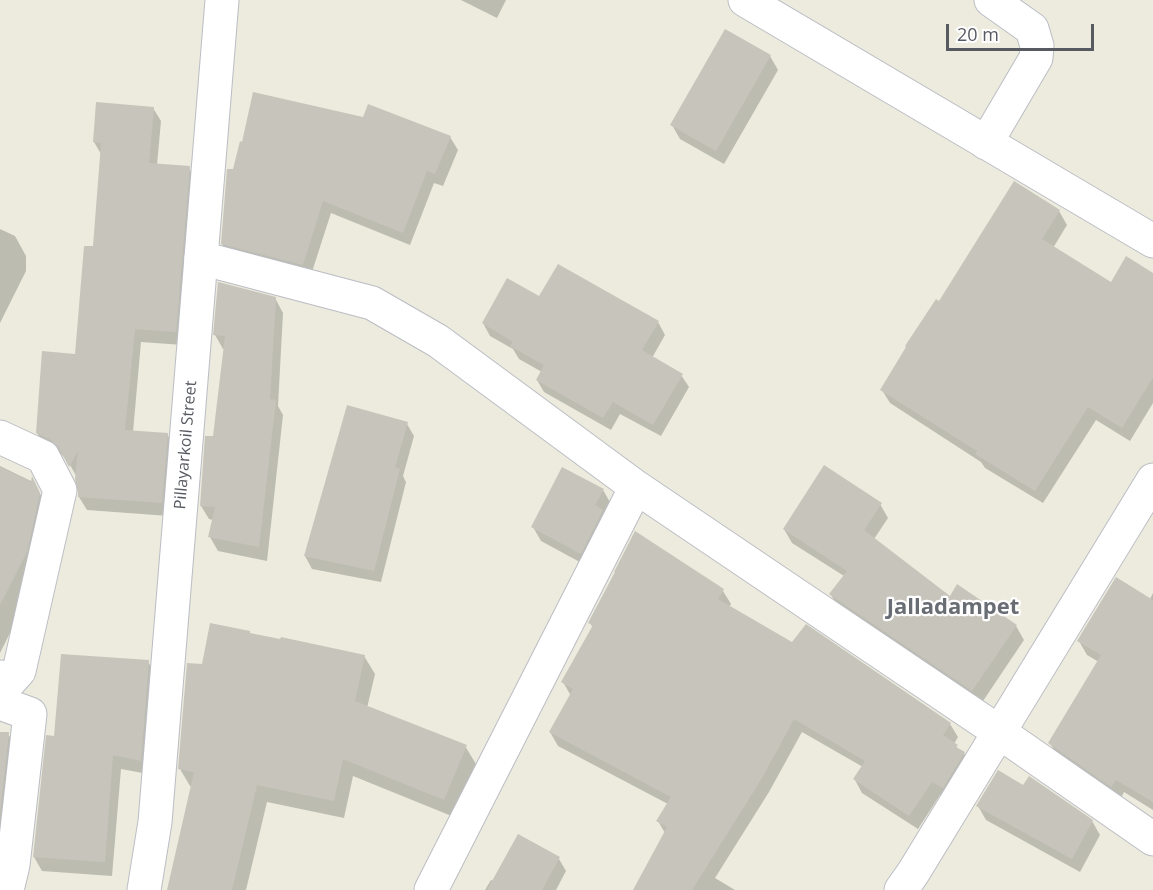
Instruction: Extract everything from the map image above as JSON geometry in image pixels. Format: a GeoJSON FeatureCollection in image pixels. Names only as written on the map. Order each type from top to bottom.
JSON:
{"type":"FeatureCollection","features":[{"type":"Feature","properties":{"kind":"street","name":"Pillayarkoil Street"},"geometry":{"type":"LineString","coordinates":[[144,890],[155,822],[222,0]]}},
{"type":"Feature","properties":{"kind":"street"},"geometry":{"type":"LineString","coordinates":[[745,0],[1153,241]]}},
{"type":"Feature","properties":{"kind":"street"},"geometry":{"type":"LineString","coordinates":[[986,142],[1036,58],[1037,46],[1032,29],[991,0]]}},
{"type":"Feature","properties":{"kind":"street"},"geometry":{"type":"LineString","coordinates":[[201,258],[372,303],[438,341],[636,487],[1153,839]]}},
{"type":"Feature","properties":{"kind":"street"},"geometry":{"type":"LineString","coordinates":[[0,437],[43,457],[60,490],[19,671],[9,682],[0,677]]}},
{"type":"Feature","properties":{"kind":"street"},"geometry":{"type":"LineString","coordinates":[[901,890],[1153,480]]}},
{"type":"Feature","properties":{"kind":"street"},"geometry":{"type":"LineString","coordinates":[[432,890],[636,487]]}},
{"type":"Feature","properties":{"kind":"street"},"geometry":{"type":"LineString","coordinates":[[0,703],[30,714],[13,865],[7,890]]}},
{"type":"Feature","properties":{"kind":"building"},"geometry":{"type":"Polygon","coordinates":[[[725,29],[771,55],[716,151],[670,125],[725,29]]]}},
{"type":"Feature","properties":{"kind":"building"},"geometry":{"type":"Polygon","coordinates":[[[253,92],[363,117],[368,104],[451,136],[435,174],[427,171],[403,233],[323,201],[303,265],[221,244],[227,169],[233,169],[240,141],[242,142],[253,92]]]}},
{"type":"Feature","properties":{"kind":"building"},"geometry":{"type":"Polygon","coordinates":[[[96,102],[154,107],[149,163],[190,166],[176,332],[135,329],[125,430],[168,433],[162,503],[78,497],[75,479],[78,451],[69,467],[59,448],[51,440],[36,433],[42,351],[75,354],[84,246],[93,246],[101,143],[93,142],[96,102]]]}},
{"type":"Feature","properties":{"kind":"building"},"geometry":{"type":"Polygon","coordinates":[[[1014,181],[1060,210],[1042,239],[1111,282],[1126,256],[1153,273],[1153,377],[1122,428],[1088,407],[1035,491],[975,454],[977,451],[880,390],[905,346],[936,299],[939,301],[1014,181]]]}},
{"type":"Feature","properties":{"kind":"building"},"geometry":{"type":"Polygon","coordinates":[[[558,264],[659,321],[642,350],[683,374],[653,425],[613,402],[603,418],[536,380],[544,365],[510,346],[513,342],[482,323],[507,278],[539,296],[558,264]]]}},
{"type":"Feature","properties":{"kind":"building"},"geometry":{"type":"Polygon","coordinates":[[[218,282],[276,297],[270,399],[276,400],[259,547],[208,537],[215,507],[200,506],[205,436],[213,436],[225,336],[213,335],[218,282]]]}},
{"type":"Feature","properties":{"kind":"building"},"geometry":{"type":"Polygon","coordinates":[[[347,405],[408,422],[395,467],[400,469],[374,571],[304,556],[347,405]]]}},
{"type":"Feature","properties":{"kind":"building"},"geometry":{"type":"Polygon","coordinates":[[[824,465],[882,503],[864,530],[950,596],[957,584],[1017,625],[972,691],[829,594],[847,571],[783,529],[824,465]]]}},
{"type":"Feature","properties":{"kind":"building"},"geometry":{"type":"Polygon","coordinates":[[[0,467],[31,482],[32,476],[40,493],[27,552],[0,605],[0,467]]]}},
{"type":"Feature","properties":{"kind":"building"},"geometry":{"type":"Polygon","coordinates":[[[562,467],[604,489],[595,505],[603,510],[581,554],[531,527],[562,467]]]}},
{"type":"Feature","properties":{"kind":"building"},"geometry":{"type":"Polygon","coordinates":[[[635,531],[724,589],[718,599],[792,642],[806,624],[951,723],[943,735],[965,752],[943,788],[932,782],[909,816],[853,779],[865,761],[794,719],[762,778],[692,890],[633,890],[667,827],[656,821],[671,797],[549,732],[573,689],[561,682],[593,625],[588,623],[635,531]]]}},
{"type":"Feature","properties":{"kind":"building"},"geometry":{"type":"Polygon","coordinates":[[[1116,577],[1153,600],[1153,802],[1116,780],[1111,787],[1048,743],[1101,655],[1077,641],[1116,577]]]}},
{"type":"Feature","properties":{"kind":"building"},"geometry":{"type":"Polygon","coordinates":[[[210,623],[365,655],[355,701],[467,745],[444,800],[343,759],[334,801],[257,785],[232,890],[167,890],[194,772],[178,769],[187,663],[202,664],[210,623]]]}},
{"type":"Feature","properties":{"kind":"building"},"geometry":{"type":"Polygon","coordinates":[[[61,654],[149,660],[141,761],[113,755],[105,862],[33,857],[46,735],[54,736],[61,654]]]}},
{"type":"Feature","properties":{"kind":"building"},"geometry":{"type":"Polygon","coordinates":[[[0,732],[9,732],[0,813],[0,732]]]}},
{"type":"Feature","properties":{"kind":"building"},"geometry":{"type":"Polygon","coordinates":[[[998,770],[1023,785],[1029,776],[1093,820],[1072,859],[976,806],[998,770]]]}},
{"type":"Feature","properties":{"kind":"building"},"geometry":{"type":"Polygon","coordinates":[[[518,834],[560,857],[542,890],[487,890],[518,834]]]}},
{"type":"Feature","properties":{"kind":"district","name":"Jalladampet"},"geometry":{"type":"Point","coordinates":[953,608]}}]}
